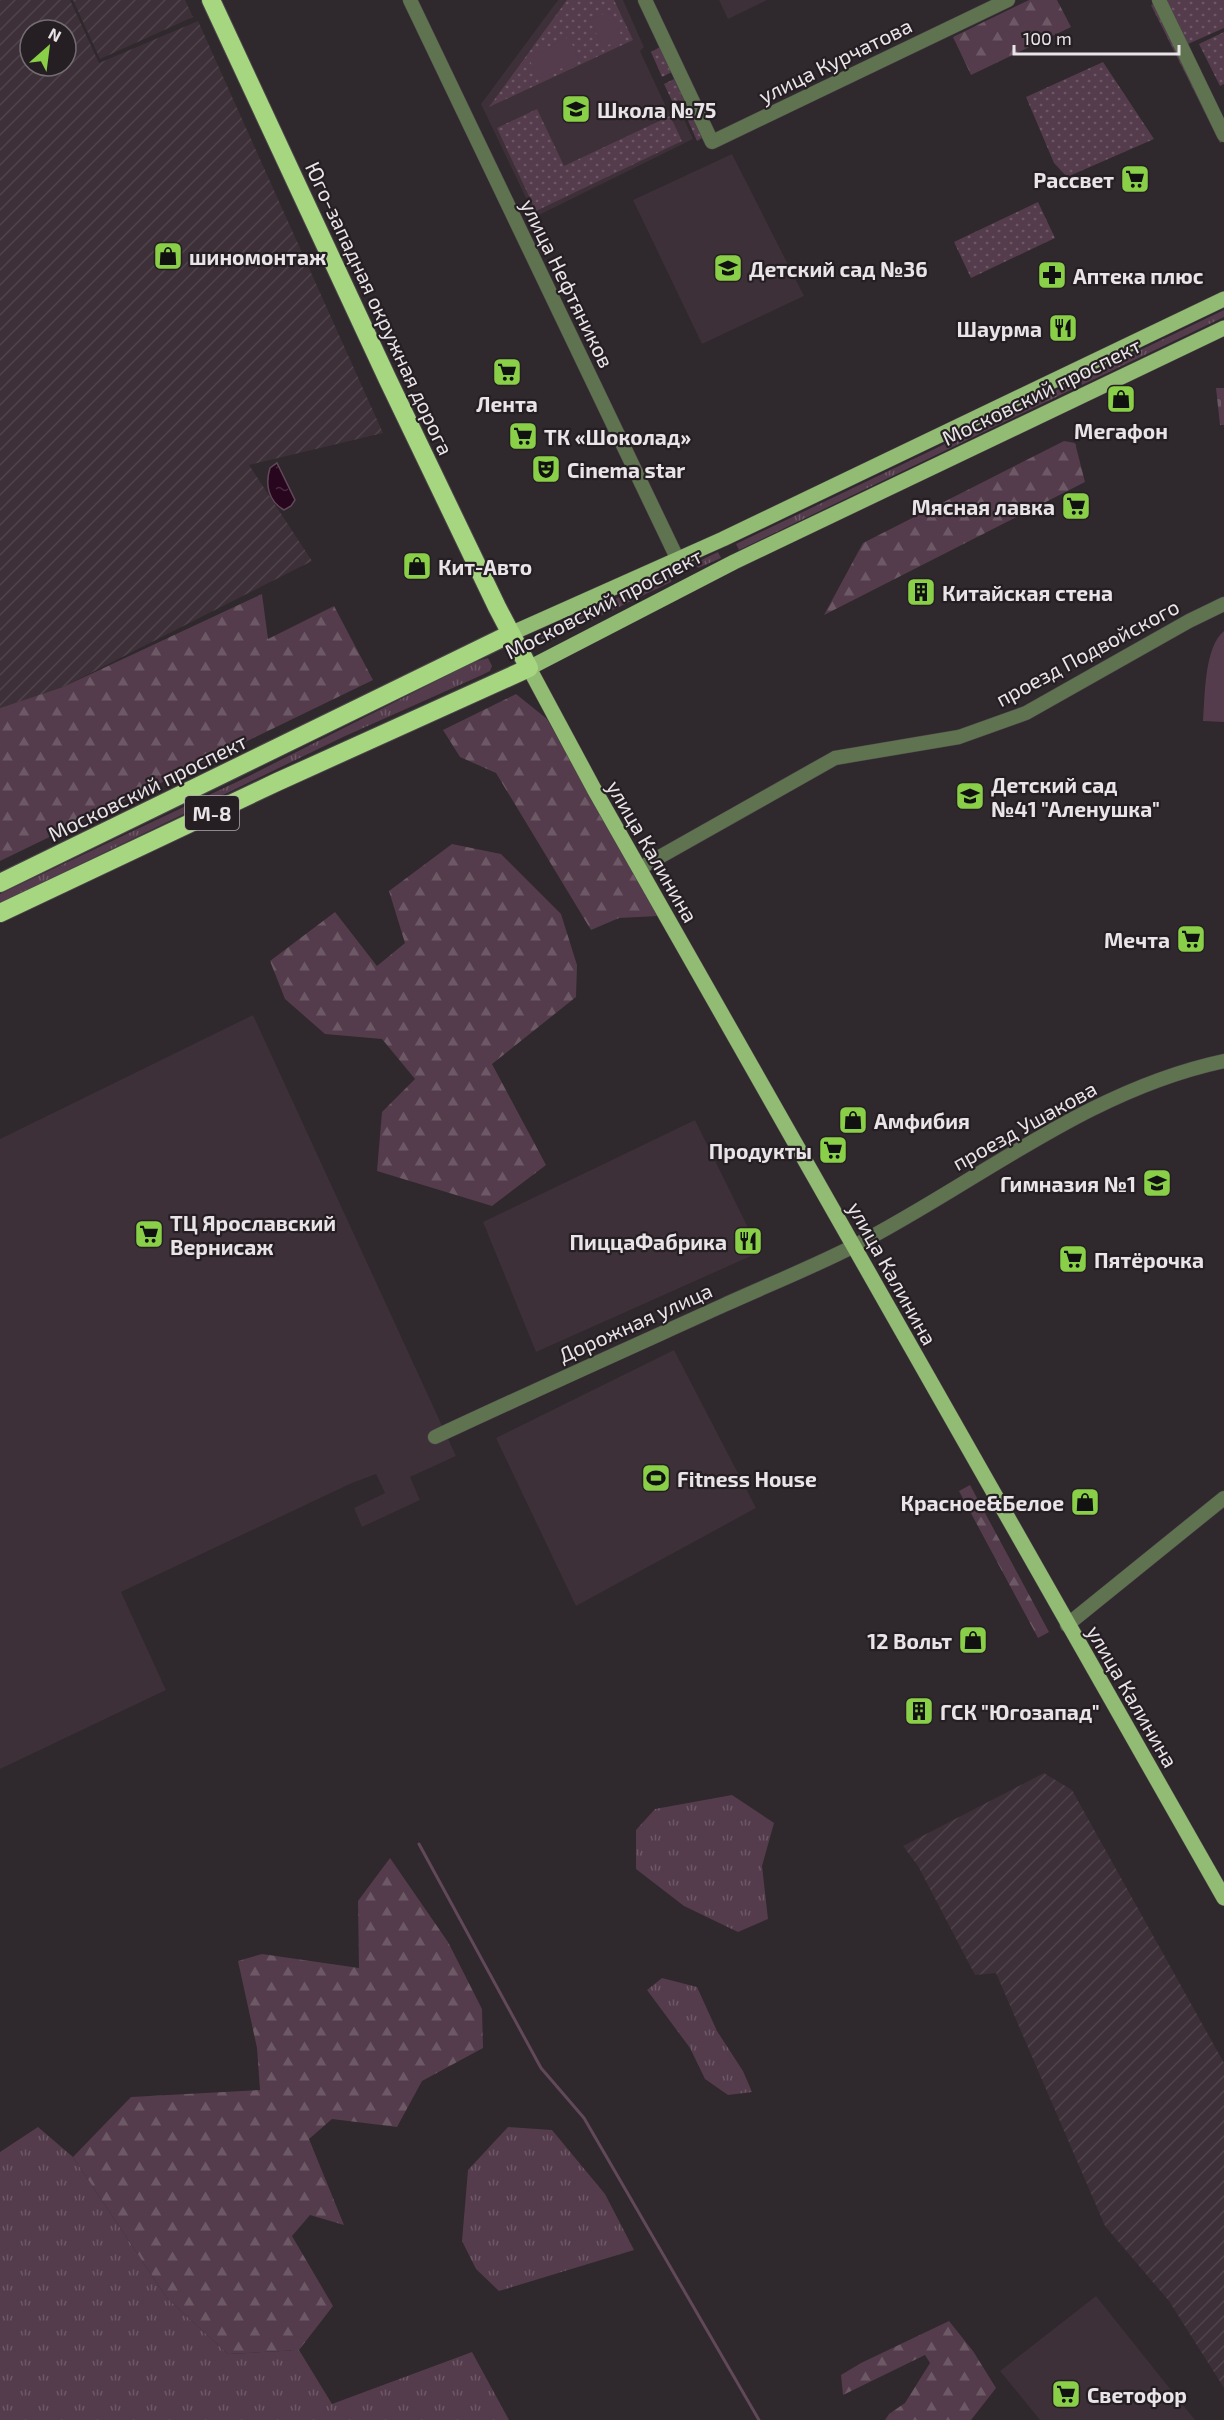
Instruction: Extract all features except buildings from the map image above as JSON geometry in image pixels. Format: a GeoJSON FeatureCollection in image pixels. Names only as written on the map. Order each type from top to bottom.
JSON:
{"type":"FeatureCollection","features":[{"type":"Feature","properties":{"kind":"highway","name":"Юго-западная окружная дорога"},"geometry":{"type":"LineString","coordinates":[[211,0],[358,315],[510,634],[529,668]]}},
{"type":"Feature","properties":{"kind":"highway","name":"Московский проспект"},"geometry":{"type":"LineString","coordinates":[[0,883],[510,634]]}},
{"type":"Feature","properties":{"kind":"highway","name":"Московский проспект"},"geometry":{"type":"LineString","coordinates":[[0,912],[277,782],[529,668]]}},
{"type":"Feature","properties":{"kind":"main road","name":"Московский проспект"},"geometry":{"type":"LineString","coordinates":[[510,634],[723,539],[1224,299]]}},
{"type":"Feature","properties":{"kind":"main road","name":"Московский проспект"},"geometry":{"type":"LineString","coordinates":[[529,668],[734,562],[1224,328]]}},
{"type":"Feature","properties":{"kind":"main road"},"geometry":{"type":"LineString","coordinates":[[723,539],[734,562]]}},
{"type":"Feature","properties":{"kind":"main road","name":"улица Нефтяников"},"geometry":{"type":"LineString","coordinates":[[678,560],[689,585]]}},
{"type":"Feature","properties":{"kind":"main road","name":"улица Калинина"},"geometry":{"type":"LineString","coordinates":[[529,668],[1067,1625],[1224,1898]]}},
{"type":"Feature","properties":{"kind":"street","name":"улица Нефтяников"},"geometry":{"type":"LineString","coordinates":[[410,0],[678,560]]}},
{"type":"Feature","properties":{"kind":"street","name":"улица Курчатова"},"geometry":{"type":"LineString","coordinates":[[645,0],[712,142],[1008,0]]}},
{"type":"Feature","properties":{"kind":"street"},"geometry":{"type":"LineString","coordinates":[[1159,0],[1224,135]]}},
{"type":"Feature","properties":{"kind":"street","name":"проезд Подвойского"},"geometry":{"type":"LineString","coordinates":[[640,868],[835,758],[959,737],[1026,713],[1189,621],[1224,604]]}},
{"type":"Feature","properties":{"kind":"street","name":"проезд Ушакова"},"geometry":{"type":"LineString","coordinates":[[854,1246],[909,1216],[1029,1142],[1090,1108],[1195,1067],[1224,1061]]}},
{"type":"Feature","properties":{"kind":"street","name":"Дорожная улица"},"geometry":{"type":"LineString","coordinates":[[435,1437],[854,1246]]}},
{"type":"Feature","properties":{"kind":"street"},"geometry":{"type":"LineString","coordinates":[[1067,1625],[1224,1498]]}},
{"type":"Feature","properties":{"kind":"shaded area"},"geometry":{"type":"Polygon","coordinates":[[[0,0],[70,0],[99,63],[198,21],[383,433],[249,465],[312,561],[63,687],[0,708],[0,0]]]}},
{"type":"Feature","properties":{"kind":"shaded area"},"geometry":{"type":"Polygon","coordinates":[[[73,0],[185,0],[193,17],[100,59],[73,0]]]}},
{"type":"Feature","properties":{"kind":"shaded area","name":"Школа №75"},"geometry":{"type":"Polygon","coordinates":[[[558,0],[623,0],[644,47],[640,51],[668,111],[678,106],[693,139],[535,217],[481,104],[558,0]]]}},
{"type":"Feature","properties":{"kind":"shaded area"},"geometry":{"type":"Polygon","coordinates":[[[719,0],[767,0],[728,19],[719,0]]]}},
{"type":"Feature","properties":{"kind":"shaded area","name":"Детский сад №36"},"geometry":{"type":"Polygon","coordinates":[[[732,154],[804,296],[702,344],[633,200],[732,154]]]}},
{"type":"Feature","properties":{"kind":"shaded area"},"geometry":{"type":"Polygon","coordinates":[[[253,1015],[456,1456],[410,1477],[420,1500],[362,1527],[354,1508],[385,1493],[376,1474],[352,1483],[121,1592],[166,1690],[0,1769],[0,1139],[253,1015]]]}},
{"type":"Feature","properties":{"kind":"shaded area"},"geometry":{"type":"Polygon","coordinates":[[[695,1120],[760,1252],[536,1352],[483,1222],[695,1120]]]}},
{"type":"Feature","properties":{"kind":"shaded area"},"geometry":{"type":"Polygon","coordinates":[[[674,1350],[756,1508],[576,1606],[496,1438],[674,1350]]]}},
{"type":"Feature","properties":{"kind":"shaded area"},"geometry":{"type":"Polygon","coordinates":[[[1044,1773],[1072,1790],[1224,2063],[1224,2388],[1169,2301],[1105,2226],[996,1973],[975,1975],[918,1866],[903,1846],[1044,1773]]]}},
{"type":"Feature","properties":{"kind":"shaded area"},"geometry":{"type":"Polygon","coordinates":[[[1096,2296],[1195,2420],[1040,2420],[1000,2371],[1096,2296]]]}},
{"type":"Feature","properties":{"kind":"green space"},"geometry":{"type":"Polygon","coordinates":[[[567,0],[614,0],[633,40],[489,107],[567,0]]]}},
{"type":"Feature","properties":{"kind":"green space"},"geometry":{"type":"Polygon","coordinates":[[[1029,0],[1057,0],[1071,27],[971,75],[953,37],[1029,0]]]}},
{"type":"Feature","properties":{"kind":"green space"},"geometry":{"type":"Polygon","coordinates":[[[1167,0],[1224,0],[1224,28],[1188,44],[1167,0]]]}},
{"type":"Feature","properties":{"kind":"green space"},"geometry":{"type":"Polygon","coordinates":[[[1156,3],[1223,141],[1220,143],[1151,5],[1156,3]]]}},
{"type":"Feature","properties":{"kind":"green space"},"geometry":{"type":"Polygon","coordinates":[[[610,11],[623,39],[603,47],[590,20],[610,11]]]}},
{"type":"Feature","properties":{"kind":"green space"},"geometry":{"type":"Polygon","coordinates":[[[1224,32],[1224,84],[1220,86],[1199,44],[1224,32]]]}},
{"type":"Feature","properties":{"kind":"green space"},"geometry":{"type":"Polygon","coordinates":[[[569,37],[579,60],[539,79],[528,57],[569,37]]]}},
{"type":"Feature","properties":{"kind":"green space"},"geometry":{"type":"Polygon","coordinates":[[[660,47],[672,72],[662,77],[651,52],[660,47]]]}},
{"type":"Feature","properties":{"kind":"green space"},"geometry":{"type":"Polygon","coordinates":[[[1103,62],[1154,139],[1067,177],[1054,163],[1026,97],[1103,62]]]}},
{"type":"Feature","properties":{"kind":"green space"},"geometry":{"type":"Polygon","coordinates":[[[674,79],[702,138],[697,141],[679,100],[673,103],[664,84],[674,79]]]}},
{"type":"Feature","properties":{"kind":"green space"},"geometry":{"type":"Polygon","coordinates":[[[537,109],[564,166],[670,116],[682,141],[536,211],[497,128],[537,109]]]}},
{"type":"Feature","properties":{"kind":"green space"},"geometry":{"type":"Polygon","coordinates":[[[1038,202],[1055,238],[971,278],[954,242],[1038,202]]]}},
{"type":"Feature","properties":{"kind":"green space"},"geometry":{"type":"Polygon","coordinates":[[[1224,310],[1224,317],[1082,385],[1080,379],[1224,310]]]}},
{"type":"Feature","properties":{"kind":"green space"},"geometry":{"type":"Polygon","coordinates":[[[1072,383],[1075,388],[739,550],[736,544],[1072,383]]]}},
{"type":"Feature","properties":{"kind":"green space"},"geometry":{"type":"Polygon","coordinates":[[[1216,388],[1224,388],[1224,425],[1220,425],[1216,388]]]}},
{"type":"Feature","properties":{"kind":"green space"},"geometry":{"type":"Polygon","coordinates":[[[1064,441],[1075,443],[1085,482],[824,615],[863,543],[1064,441]]]}},
{"type":"Feature","properties":{"kind":"green space"},"geometry":{"type":"Polygon","coordinates":[[[718,552],[721,558],[698,568],[695,563],[718,552]]]}},
{"type":"Feature","properties":{"kind":"green space"},"geometry":{"type":"Polygon","coordinates":[[[667,575],[672,576],[671,582],[548,641],[541,638],[543,632],[667,575]]]}},
{"type":"Feature","properties":{"kind":"green space"},"geometry":{"type":"Polygon","coordinates":[[[262,594],[268,639],[334,606],[373,680],[0,861],[0,708],[63,687],[262,594]]]}},
{"type":"Feature","properties":{"kind":"green space"},"geometry":{"type":"Polygon","coordinates":[[[1224,631],[1224,722],[1203,721],[1209,660],[1217,638],[1224,631]]]}},
{"type":"Feature","properties":{"kind":"green space"},"geometry":{"type":"Polygon","coordinates":[[[488,658],[492,666],[490,671],[343,737],[0,903],[0,894],[245,778],[474,662],[488,658]]]}},
{"type":"Feature","properties":{"kind":"green space"},"geometry":{"type":"Polygon","coordinates":[[[516,694],[547,719],[658,916],[619,918],[591,930],[496,773],[460,757],[443,730],[516,694]]]}},
{"type":"Feature","properties":{"kind":"green space"},"geometry":{"type":"Polygon","coordinates":[[[452,844],[501,854],[561,914],[577,965],[576,997],[492,1064],[546,1165],[492,1206],[377,1171],[382,1112],[415,1079],[382,1039],[325,1034],[285,999],[270,961],[335,912],[377,966],[405,943],[389,891],[452,844]]]}},
{"type":"Feature","properties":{"kind":"green space"},"geometry":{"type":"Polygon","coordinates":[[[970,1485],[1049,1632],[1038,1638],[959,1491],[970,1485]]]}},
{"type":"Feature","properties":{"kind":"green space"},"geometry":{"type":"Polygon","coordinates":[[[732,1795],[774,1823],[762,1866],[768,1919],[738,1932],[684,1906],[636,1869],[636,1830],[655,1809],[732,1795]]]}},
{"type":"Feature","properties":{"kind":"green space"},"geometry":{"type":"Polygon","coordinates":[[[390,1858],[448,1942],[482,2009],[483,2048],[422,2081],[397,2127],[332,2119],[309,2139],[344,2225],[310,2215],[292,2236],[333,2306],[299,2350],[228,2354],[167,2298],[73,2157],[131,2097],[260,2090],[257,2048],[238,1961],[262,1954],[359,1968],[358,1901],[390,1858]]]}},
{"type":"Feature","properties":{"kind":"green space"},"geometry":{"type":"Polygon","coordinates":[[[662,1978],[697,1987],[717,2031],[743,2071],[752,2092],[728,2095],[705,2079],[690,2048],[647,1990],[662,1978]]]}},
{"type":"Feature","properties":{"kind":"green space"},"geometry":{"type":"Polygon","coordinates":[[[38,2127],[73,2157],[167,2298],[228,2354],[299,2350],[332,2404],[472,2352],[509,2420],[0,2420],[0,2152],[38,2127]]]}},
{"type":"Feature","properties":{"kind":"green space"},"geometry":{"type":"Polygon","coordinates":[[[508,2127],[552,2130],[605,2194],[634,2250],[499,2291],[476,2269],[462,2241],[468,2170],[508,2127]]]}},
{"type":"Feature","properties":{"kind":"green space"},"geometry":{"type":"Polygon","coordinates":[[[949,2321],[973,2351],[996,2388],[971,2420],[885,2420],[889,2414],[905,2403],[930,2363],[925,2355],[843,2395],[841,2375],[949,2321]]]}},
{"type":"Feature","properties":{"kind":"water"},"geometry":{"type":"Polygon","coordinates":[[[277,463],[295,500],[284,510],[274,502],[268,486],[270,468],[277,463]]]}},
{"type":"Feature","properties":{"kind":"waterway"},"geometry":{"type":"LineString","coordinates":[[419,1844],[541,2068],[584,2118],[759,2420]]}},
{"type":"Feature","properties":{"kind":"place","name":"Школа №75"},"geometry":{"type":"Point","coordinates":[576,109]}},
{"type":"Feature","properties":{"kind":"place","name":"Рассвет"},"geometry":{"type":"Point","coordinates":[1135,179]}},
{"type":"Feature","properties":{"kind":"place","name":"шиномонтаж"},"geometry":{"type":"Point","coordinates":[168,256]}},
{"type":"Feature","properties":{"kind":"place","name":"Детский сад №36"},"geometry":{"type":"Point","coordinates":[728,268]}},
{"type":"Feature","properties":{"kind":"place","name":"Аптека плюс"},"geometry":{"type":"Point","coordinates":[1052,275]}},
{"type":"Feature","properties":{"kind":"place","name":"Шаурма"},"geometry":{"type":"Point","coordinates":[1063,328]}},
{"type":"Feature","properties":{"kind":"place","name":"Лента"},"geometry":{"type":"Point","coordinates":[507,372]}},
{"type":"Feature","properties":{"kind":"place","name":"Мегафон"},"geometry":{"type":"Point","coordinates":[1121,399]}},
{"type":"Feature","properties":{"kind":"place","name":"ТК «Шоколад»"},"geometry":{"type":"Point","coordinates":[523,436]}},
{"type":"Feature","properties":{"kind":"place","name":"Cinema star"},"geometry":{"type":"Point","coordinates":[546,469]}},
{"type":"Feature","properties":{"kind":"place","name":"Мясная лавка"},"geometry":{"type":"Point","coordinates":[1076,506]}},
{"type":"Feature","properties":{"kind":"place","name":"Кит-Авто"},"geometry":{"type":"Point","coordinates":[417,566]}},
{"type":"Feature","properties":{"kind":"place","name":"Китайская стена"},"geometry":{"type":"Point","coordinates":[921,592]}},
{"type":"Feature","properties":{"kind":"place","name":"Детский сад №41 \"Аленушка\""},"geometry":{"type":"Point","coordinates":[970,796]}},
{"type":"Feature","properties":{"kind":"place","name":"Мечта"},"geometry":{"type":"Point","coordinates":[1191,939]}},
{"type":"Feature","properties":{"kind":"place","name":"Амфибия"},"geometry":{"type":"Point","coordinates":[853,1120]}},
{"type":"Feature","properties":{"kind":"place","name":"Продукты"},"geometry":{"type":"Point","coordinates":[833,1150]}},
{"type":"Feature","properties":{"kind":"place","name":"Гимназия №1"},"geometry":{"type":"Point","coordinates":[1157,1183]}},
{"type":"Feature","properties":{"kind":"place","name":"ТЦ Ярославский Вернисаж"},"geometry":{"type":"Point","coordinates":[149,1234]}},
{"type":"Feature","properties":{"kind":"place","name":"ПиццаФабрика"},"geometry":{"type":"Point","coordinates":[748,1241]}},
{"type":"Feature","properties":{"kind":"place","name":"Пятёрочка"},"geometry":{"type":"Point","coordinates":[1073,1259]}},
{"type":"Feature","properties":{"kind":"place","name":"Fitness House"},"geometry":{"type":"Point","coordinates":[656,1478]}},
{"type":"Feature","properties":{"kind":"place","name":"Красное&Белое"},"geometry":{"type":"Point","coordinates":[1085,1502]}},
{"type":"Feature","properties":{"kind":"place","name":"12 Вольт"},"geometry":{"type":"Point","coordinates":[973,1640]}},
{"type":"Feature","properties":{"kind":"place","name":"ГСК \"Югозапад\""},"geometry":{"type":"Point","coordinates":[919,1711]}},
{"type":"Feature","properties":{"kind":"place","name":"Светофор"},"geometry":{"type":"Point","coordinates":[1066,2394]}}]}
